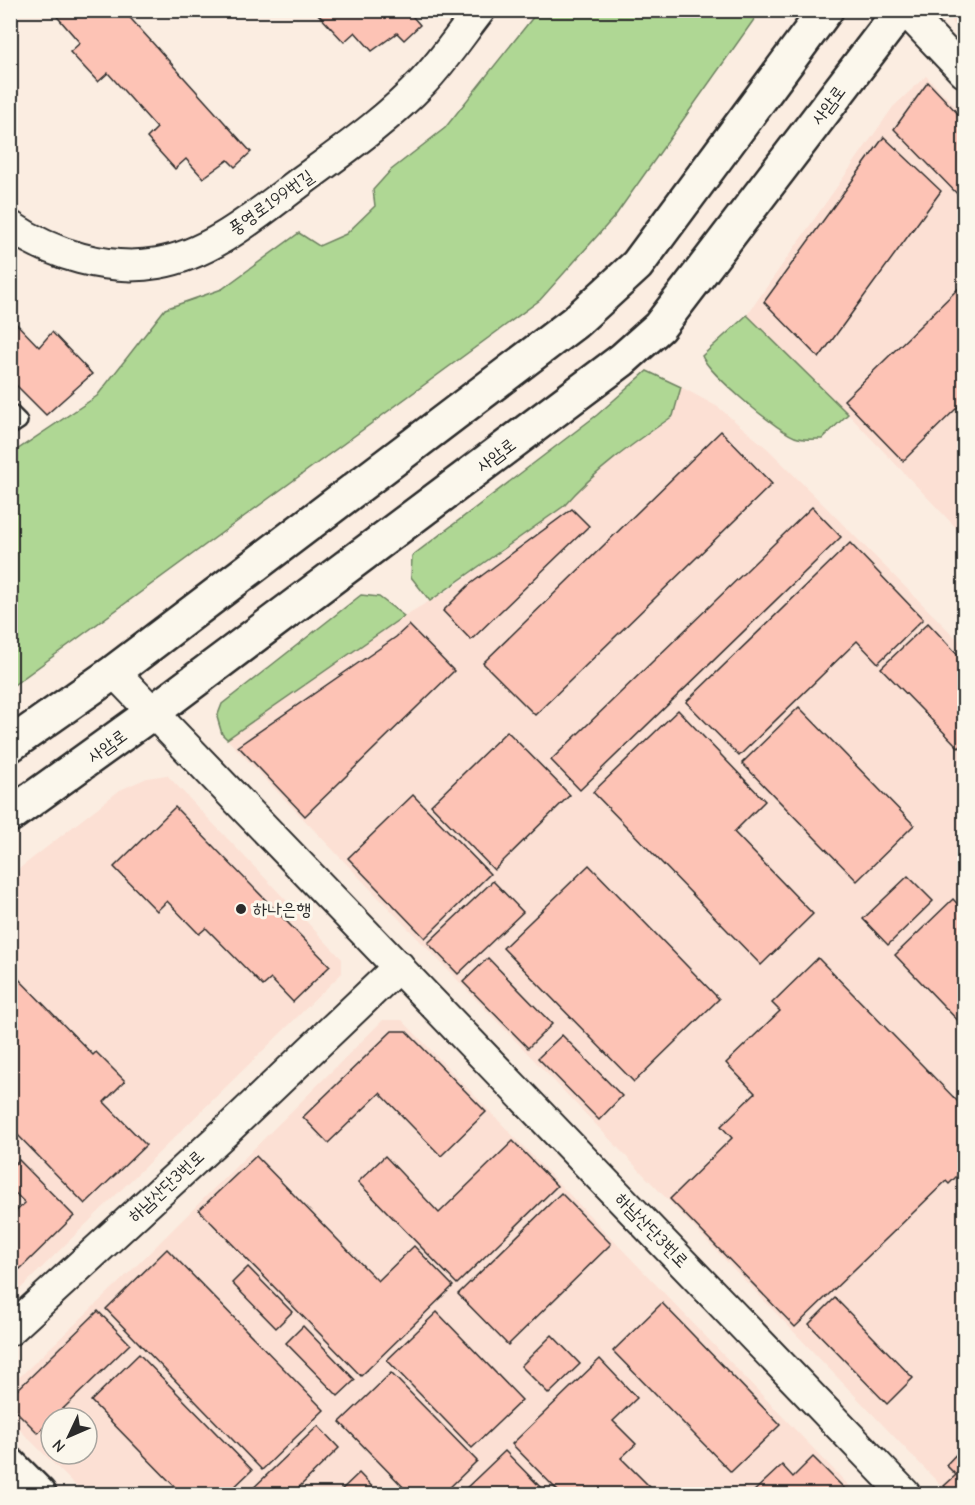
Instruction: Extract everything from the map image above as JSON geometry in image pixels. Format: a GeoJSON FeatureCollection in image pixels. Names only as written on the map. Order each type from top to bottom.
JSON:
{"type":"FeatureCollection","features":[{"type":"Feature","properties":{"kind":"main road"},"geometry":{"type":"LineString","coordinates":[[10,745],[114,672],[575,322],[637,265],[826,10]]}},
{"type":"Feature","properties":{"kind":"main road","name":"사암로"},"geometry":{"type":"LineString","coordinates":[[10,815],[153,712],[622,360],[659,327],[903,10]]}},
{"type":"Feature","properties":{"kind":"main road"},"geometry":{"type":"LineString","coordinates":[[10,1465],[39,1494]]}},
{"type":"Feature","properties":{"kind":"street","name":"풍영로199번길"},"geometry":{"type":"LineString","coordinates":[[10,226],[44,247],[72,256],[123,264],[158,263],[213,243],[246,222],[380,124],[424,81],[480,10]]}},
{"type":"Feature","properties":{"kind":"street"},"geometry":{"type":"LineString","coordinates":[[903,10],[964,72]]}},
{"type":"Feature","properties":{"kind":"street","name":"하남산단3번로"},"geometry":{"type":"LineString","coordinates":[[114,672],[905,1494]]}},
{"type":"Feature","properties":{"kind":"street","name":"하남산단3번로"},"geometry":{"type":"LineString","coordinates":[[10,1330],[224,1133],[399,966]]}},
{"type":"Feature","properties":{"kind":"lane"},"geometry":{"type":"LineString","coordinates":[[10,412],[19,421],[10,426]]}},
{"type":"Feature","properties":{"kind":"shaded area"},"geometry":{"type":"Polygon","coordinates":[[[949,11],[964,11],[964,35],[954,25],[949,11]]]}},
{"type":"Feature","properties":{"kind":"shaded area"},"geometry":{"type":"Polygon","coordinates":[[[926,76],[964,115],[964,536],[848,414],[747,315],[893,107],[926,76]]]}},
{"type":"Feature","properties":{"kind":"shaded area"},"geometry":{"type":"Polygon","coordinates":[[[681,387],[718,407],[769,450],[964,646],[964,1494],[949,1494],[227,739],[404,616],[450,589],[564,506],[578,490],[629,447],[673,417],[681,387]]]}},
{"type":"Feature","properties":{"kind":"shaded area"},"geometry":{"type":"Polygon","coordinates":[[[167,775],[342,959],[342,973],[11,1298],[11,875],[120,790],[147,778],[167,775]]]}},
{"type":"Feature","properties":{"kind":"shaded area"},"geometry":{"type":"Polygon","coordinates":[[[383,1020],[402,1020],[857,1494],[84,1494],[56,1466],[99,1466],[99,1406],[39,1406],[39,1449],[11,1421],[11,1385],[133,1269],[383,1020]]]}},
{"type":"Feature","properties":{"kind":"green space"},"geometry":{"type":"Polygon","coordinates":[[[538,11],[760,11],[615,216],[540,300],[11,687],[11,454],[97,396],[165,309],[222,289],[299,233],[319,246],[346,234],[375,206],[373,190],[391,170],[445,128],[538,11]]]}},
{"type":"Feature","properties":{"kind":"green space"},"geometry":{"type":"Polygon","coordinates":[[[747,315],[848,414],[822,439],[798,438],[776,426],[731,389],[707,365],[702,356],[747,315]]]}},
{"type":"Feature","properties":{"kind":"green space"},"geometry":{"type":"Polygon","coordinates":[[[647,371],[681,387],[673,416],[602,469],[564,506],[430,601],[411,577],[412,556],[597,415],[647,371]]]}},
{"type":"Feature","properties":{"kind":"green space"},"geometry":{"type":"Polygon","coordinates":[[[361,595],[379,597],[404,616],[227,739],[222,734],[217,717],[222,704],[361,595]]]}},
{"type":"Feature","properties":{"kind":"building"},"geometry":{"type":"Polygon","coordinates":[[[55,10],[123,10],[251,152],[235,167],[228,160],[203,178],[186,159],[175,169],[147,138],[157,128],[108,73],[98,82],[70,52],[80,43],[53,12],[55,10]]]}},
{"type":"Feature","properties":{"kind":"building"},"geometry":{"type":"Polygon","coordinates":[[[407,10],[420,25],[404,40],[397,33],[372,51],[355,32],[344,42],[315,11],[407,10]]]}},
{"type":"Feature","properties":{"kind":"building"},"geometry":{"type":"Polygon","coordinates":[[[928,82],[964,120],[964,201],[894,129],[928,82]]]}},
{"type":"Feature","properties":{"kind":"building"},"geometry":{"type":"Polygon","coordinates":[[[884,137],[941,191],[819,358],[764,302],[884,137]]]}},
{"type":"Feature","properties":{"kind":"building"},"geometry":{"type":"Polygon","coordinates":[[[964,283],[964,401],[903,461],[844,400],[964,283]]]}},
{"type":"Feature","properties":{"kind":"building"},"geometry":{"type":"Polygon","coordinates":[[[10,317],[39,347],[52,332],[92,374],[46,415],[10,379],[10,317]]]}},
{"type":"Feature","properties":{"kind":"building"},"geometry":{"type":"Polygon","coordinates":[[[721,431],[772,484],[535,715],[483,663],[721,431]]]}},
{"type":"Feature","properties":{"kind":"building"},"geometry":{"type":"Polygon","coordinates":[[[812,507],[841,537],[580,790],[551,760],[812,507]]]}},
{"type":"Feature","properties":{"kind":"building"},"geometry":{"type":"Polygon","coordinates":[[[572,509],[589,526],[471,640],[443,611],[469,585],[572,509]]]}},
{"type":"Feature","properties":{"kind":"building"},"geometry":{"type":"Polygon","coordinates":[[[850,543],[923,619],[878,663],[857,641],[739,756],[686,702],[850,543]]]}},
{"type":"Feature","properties":{"kind":"building"},"geometry":{"type":"Polygon","coordinates":[[[928,623],[964,661],[964,743],[959,748],[881,668],[928,623]]]}},
{"type":"Feature","properties":{"kind":"building"},"geometry":{"type":"Polygon","coordinates":[[[409,625],[454,671],[305,816],[238,746],[396,637],[409,625]]]}},
{"type":"Feature","properties":{"kind":"building"},"geometry":{"type":"Polygon","coordinates":[[[799,707],[914,825],[857,881],[742,763],[799,707]]]}},
{"type":"Feature","properties":{"kind":"building"},"geometry":{"type":"Polygon","coordinates":[[[678,710],[765,801],[734,832],[813,914],[761,965],[593,792],[678,710]]]}},
{"type":"Feature","properties":{"kind":"building"},"geometry":{"type":"Polygon","coordinates":[[[507,731],[570,795],[494,870],[431,805],[507,731]]]}},
{"type":"Feature","properties":{"kind":"building"},"geometry":{"type":"Polygon","coordinates":[[[413,795],[490,874],[425,938],[348,858],[413,795]]]}},
{"type":"Feature","properties":{"kind":"building"},"geometry":{"type":"Polygon","coordinates":[[[175,807],[330,966],[293,1002],[271,979],[263,986],[206,928],[199,934],[167,901],[157,911],[114,867],[175,807]]]}},
{"type":"Feature","properties":{"kind":"building"},"geometry":{"type":"Polygon","coordinates":[[[589,865],[719,999],[634,1082],[503,948],[589,865]]]}},
{"type":"Feature","properties":{"kind":"building"},"geometry":{"type":"Polygon","coordinates":[[[908,876],[933,901],[888,945],[863,919],[908,876]]]}},
{"type":"Feature","properties":{"kind":"building"},"geometry":{"type":"Polygon","coordinates":[[[493,881],[523,912],[458,974],[428,943],[493,881]]]}},
{"type":"Feature","properties":{"kind":"building"},"geometry":{"type":"Polygon","coordinates":[[[953,899],[964,911],[964,1027],[895,955],[953,899]]]}},
{"type":"Feature","properties":{"kind":"building"},"geometry":{"type":"Polygon","coordinates":[[[488,958],[552,1024],[528,1048],[463,982],[488,958]]]}},
{"type":"Feature","properties":{"kind":"building"},"geometry":{"type":"Polygon","coordinates":[[[818,958],[959,1103],[964,1097],[964,1169],[949,1184],[946,1181],[795,1327],[670,1199],[732,1138],[721,1126],[755,1093],[726,1063],[780,1011],[772,1003],[818,958]]]}},
{"type":"Feature","properties":{"kind":"building"},"geometry":{"type":"Polygon","coordinates":[[[10,970],[93,1055],[96,1052],[125,1081],[104,1102],[146,1145],[85,1204],[10,1127],[10,970]]]}},
{"type":"Feature","properties":{"kind":"building"},"geometry":{"type":"Polygon","coordinates":[[[392,1031],[406,1031],[486,1112],[441,1156],[380,1093],[328,1143],[303,1117],[392,1031]]]}},
{"type":"Feature","properties":{"kind":"building"},"geometry":{"type":"Polygon","coordinates":[[[562,1035],[622,1096],[599,1120],[538,1058],[562,1035]]]}},
{"type":"Feature","properties":{"kind":"building"},"geometry":{"type":"Polygon","coordinates":[[[513,1141],[557,1186],[457,1284],[358,1182],[385,1156],[439,1213],[513,1141]]]}},
{"type":"Feature","properties":{"kind":"building"},"geometry":{"type":"Polygon","coordinates":[[[256,1156],[378,1281],[414,1246],[453,1286],[361,1376],[199,1210],[256,1156]]]}},
{"type":"Feature","properties":{"kind":"building"},"geometry":{"type":"Polygon","coordinates":[[[19,1160],[74,1216],[20,1269],[10,1260],[10,1217],[25,1203],[10,1188],[10,1168],[19,1160]]]}},
{"type":"Feature","properties":{"kind":"building"},"geometry":{"type":"Polygon","coordinates":[[[561,1193],[611,1244],[508,1345],[458,1294],[561,1193]]]}},
{"type":"Feature","properties":{"kind":"building"},"geometry":{"type":"Polygon","coordinates":[[[167,1249],[324,1410],[262,1470],[106,1309],[167,1249]]]}},
{"type":"Feature","properties":{"kind":"building"},"geometry":{"type":"Polygon","coordinates":[[[248,1267],[292,1312],[276,1328],[232,1283],[248,1267]]]}},
{"type":"Feature","properties":{"kind":"building"},"geometry":{"type":"Polygon","coordinates":[[[835,1298],[913,1378],[887,1404],[809,1324],[835,1298]]]}},
{"type":"Feature","properties":{"kind":"building"},"geometry":{"type":"Polygon","coordinates":[[[662,1303],[780,1425],[731,1472],[613,1351],[662,1303]]]}},
{"type":"Feature","properties":{"kind":"building"},"geometry":{"type":"Polygon","coordinates":[[[98,1311],[130,1344],[66,1406],[39,1406],[38,1433],[10,1405],[10,1397],[98,1311]]]}},
{"type":"Feature","properties":{"kind":"building"},"geometry":{"type":"Polygon","coordinates":[[[437,1312],[522,1400],[472,1448],[387,1360],[437,1312]]]}},
{"type":"Feature","properties":{"kind":"building"},"geometry":{"type":"Polygon","coordinates":[[[303,1326],[355,1380],[338,1396],[286,1343],[303,1326]]]}},
{"type":"Feature","properties":{"kind":"building"},"geometry":{"type":"Polygon","coordinates":[[[552,1335],[580,1364],[549,1394],[521,1366],[552,1335]]]}},
{"type":"Feature","properties":{"kind":"building"},"geometry":{"type":"Polygon","coordinates":[[[139,1354],[252,1470],[227,1494],[182,1494],[99,1409],[99,1406],[91,1401],[139,1354]]]}},
{"type":"Feature","properties":{"kind":"building"},"geometry":{"type":"Polygon","coordinates":[[[600,1359],[637,1398],[613,1421],[636,1444],[621,1458],[657,1494],[561,1494],[512,1444],[600,1359]]]}},
{"type":"Feature","properties":{"kind":"building"},"geometry":{"type":"Polygon","coordinates":[[[391,1373],[477,1461],[443,1494],[410,1494],[340,1422],[391,1373]]]}},
{"type":"Feature","properties":{"kind":"building"},"geometry":{"type":"Polygon","coordinates":[[[318,1426],[339,1448],[292,1494],[247,1494],[318,1426]]]}},
{"type":"Feature","properties":{"kind":"building"},"geometry":{"type":"Polygon","coordinates":[[[964,1446],[964,1494],[953,1494],[944,1486],[956,1475],[946,1465],[964,1446]]]}},
{"type":"Feature","properties":{"kind":"building"},"geometry":{"type":"Polygon","coordinates":[[[505,1451],[547,1494],[460,1494],[505,1451]]]}},
{"type":"Feature","properties":{"kind":"building"},"geometry":{"type":"Polygon","coordinates":[[[813,1457],[846,1490],[841,1494],[751,1494],[782,1465],[793,1477],[813,1457]]]}},
{"type":"Feature","properties":{"kind":"building"},"geometry":{"type":"Polygon","coordinates":[[[359,1473],[379,1494],[337,1494],[359,1473]]]}},
{"type":"Feature","properties":{"kind":"place","name":"하나은행"},"geometry":{"type":"Point","coordinates":[241,909]}}]}
